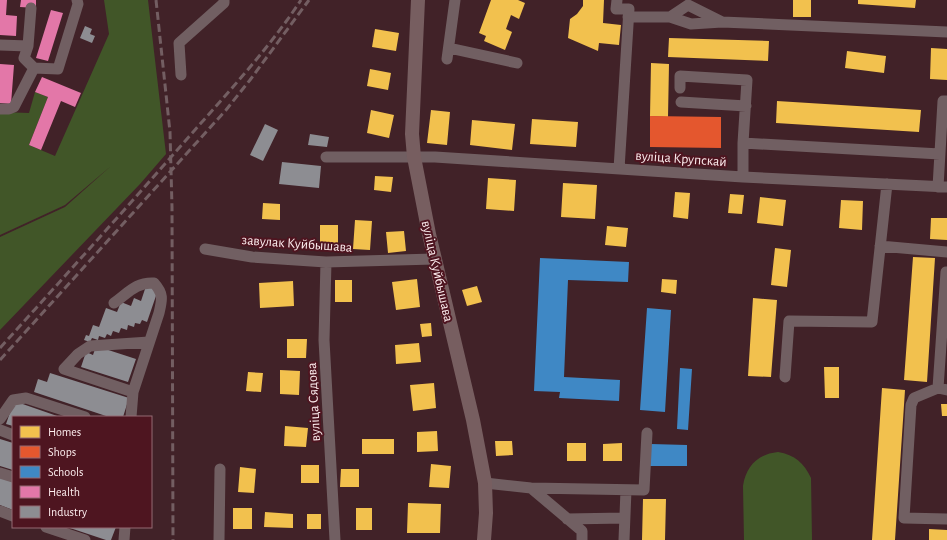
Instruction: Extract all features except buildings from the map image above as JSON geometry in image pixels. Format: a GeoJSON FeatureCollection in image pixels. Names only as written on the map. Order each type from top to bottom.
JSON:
{"type":"FeatureCollection","features":[{"type":"Feature","properties":{"kind":"main road","name":"вуліца Куйбышава"},"geometry":{"type":"LineString","coordinates":[[418,0],[412,134],[414,157],[434,259],[473,420],[485,483],[486,513],[484,540]]}},
{"type":"Feature","properties":{"kind":"street"},"geometry":{"type":"LineString","coordinates":[[31,8],[28,46],[24,58],[34,68],[58,69],[78,4],[77,0]]}},
{"type":"Feature","properties":{"kind":"street"},"geometry":{"type":"LineString","coordinates":[[181,75],[179,43],[224,2],[224,0]]}},
{"type":"Feature","properties":{"kind":"street"},"geometry":{"type":"LineString","coordinates":[[455,0],[448,54],[517,63]]}},
{"type":"Feature","properties":{"kind":"street"},"geometry":{"type":"LineString","coordinates":[[617,0],[616,9],[629,9],[619,169]]}},
{"type":"Feature","properties":{"kind":"street"},"geometry":{"type":"LineString","coordinates":[[670,17],[688,2],[722,22]]}},
{"type":"Feature","properties":{"kind":"street"},"geometry":{"type":"LineString","coordinates":[[628,17],[670,17],[691,24],[735,22],[947,32]]}},
{"type":"Feature","properties":{"kind":"street"},"geometry":{"type":"LineString","coordinates":[[0,45],[28,46]]}},
{"type":"Feature","properties":{"kind":"street"},"geometry":{"type":"LineString","coordinates":[[0,109],[9,109],[14,107],[34,68]]}},
{"type":"Feature","properties":{"kind":"street"},"geometry":{"type":"LineString","coordinates":[[680,88],[680,76],[747,80],[743,177]]}},
{"type":"Feature","properties":{"kind":"street"},"geometry":{"type":"LineString","coordinates":[[942,187],[940,154],[943,101],[947,101]]}},
{"type":"Feature","properties":{"kind":"street"},"geometry":{"type":"LineString","coordinates":[[681,102],[746,106]]}},
{"type":"Feature","properties":{"kind":"street"},"geometry":{"type":"LineString","coordinates":[[744,143],[940,154]]}},
{"type":"Feature","properties":{"kind":"street","name":"вуліца Крупскай"},"geometry":{"type":"LineString","coordinates":[[326,157],[414,157],[743,177],[942,187]]}},
{"type":"Feature","properties":{"kind":"street"},"geometry":{"type":"LineString","coordinates":[[785,377],[789,321],[872,322],[887,184]]}},
{"type":"Feature","properties":{"kind":"street"},"geometry":{"type":"LineString","coordinates":[[880,246],[947,252]]}},
{"type":"Feature","properties":{"kind":"street","name":"завулак Куйбышава"},"geometry":{"type":"LineString","coordinates":[[205,249],[252,257],[326,262],[434,259]]}},
{"type":"Feature","properties":{"kind":"street","name":"вуліца Сядова"},"geometry":{"type":"LineString","coordinates":[[326,262],[324,340],[335,540]]}},
{"type":"Feature","properties":{"kind":"street"},"geometry":{"type":"LineString","coordinates":[[946,272],[942,389],[914,398],[911,405],[904,518],[947,519]]}},
{"type":"Feature","properties":{"kind":"street"},"geometry":{"type":"LineString","coordinates":[[114,302],[138,285],[145,283],[154,283],[161,291],[162,301],[159,313],[133,392],[131,416]]}},
{"type":"Feature","properties":{"kind":"street"},"geometry":{"type":"LineString","coordinates":[[133,392],[64,369],[78,354],[90,346],[149,342]]}},
{"type":"Feature","properties":{"kind":"street"},"geometry":{"type":"LineString","coordinates":[[0,419],[13,400],[26,398],[83,416]]}},
{"type":"Feature","properties":{"kind":"street"},"geometry":{"type":"LineString","coordinates":[[0,430],[12,434]]}},
{"type":"Feature","properties":{"kind":"street"},"geometry":{"type":"LineString","coordinates":[[485,483],[531,488],[644,490],[647,433]]}},
{"type":"Feature","properties":{"kind":"street"},"geometry":{"type":"LineString","coordinates":[[219,540],[220,469]]}},
{"type":"Feature","properties":{"kind":"street"},"geometry":{"type":"LineString","coordinates":[[0,473],[12,477]]}},
{"type":"Feature","properties":{"kind":"street"},"geometry":{"type":"LineString","coordinates":[[531,488],[582,531],[582,540]]}},
{"type":"Feature","properties":{"kind":"street"},"geometry":{"type":"LineString","coordinates":[[624,540],[626,490]]}},
{"type":"Feature","properties":{"kind":"street"},"geometry":{"type":"LineString","coordinates":[[0,511],[12,516]]}},
{"type":"Feature","properties":{"kind":"street"},"geometry":{"type":"LineString","coordinates":[[568,519],[624,518]]}},
{"type":"Feature","properties":{"kind":"street"},"geometry":{"type":"LineString","coordinates":[[49,528],[85,540]]}},
{"type":"Feature","properties":{"kind":"street"},"geometry":{"type":"LineString","coordinates":[[124,540],[125,528]]}},
{"type":"Feature","properties":{"kind":"green space"},"geometry":{"type":"Polygon","coordinates":[[[104,0],[148,0],[166,154],[140,184],[0,330],[0,237],[65,207],[111,166],[65,205],[0,235],[0,112],[29,113],[35,92],[48,97],[29,145],[55,156],[109,34],[104,0]]]}},
{"type":"Feature","properties":{"kind":"green space"},"geometry":{"type":"Polygon","coordinates":[[[778,452],[789,455],[798,460],[811,478],[812,540],[744,540],[743,486],[747,473],[754,462],[759,458],[778,452]]]}},
{"type":"Feature","properties":{"kind":"railway"},"geometry":{"type":"LineString","coordinates":[[156,0],[170,132],[172,207],[173,540]]}},
{"type":"Feature","properties":{"kind":"railway"},"geometry":{"type":"LineString","coordinates":[[0,348],[122,213],[236,83],[263,51],[301,0]]}},
{"type":"Feature","properties":{"kind":"railway"},"geometry":{"type":"LineString","coordinates":[[0,360],[226,110],[309,0]]}}]}
